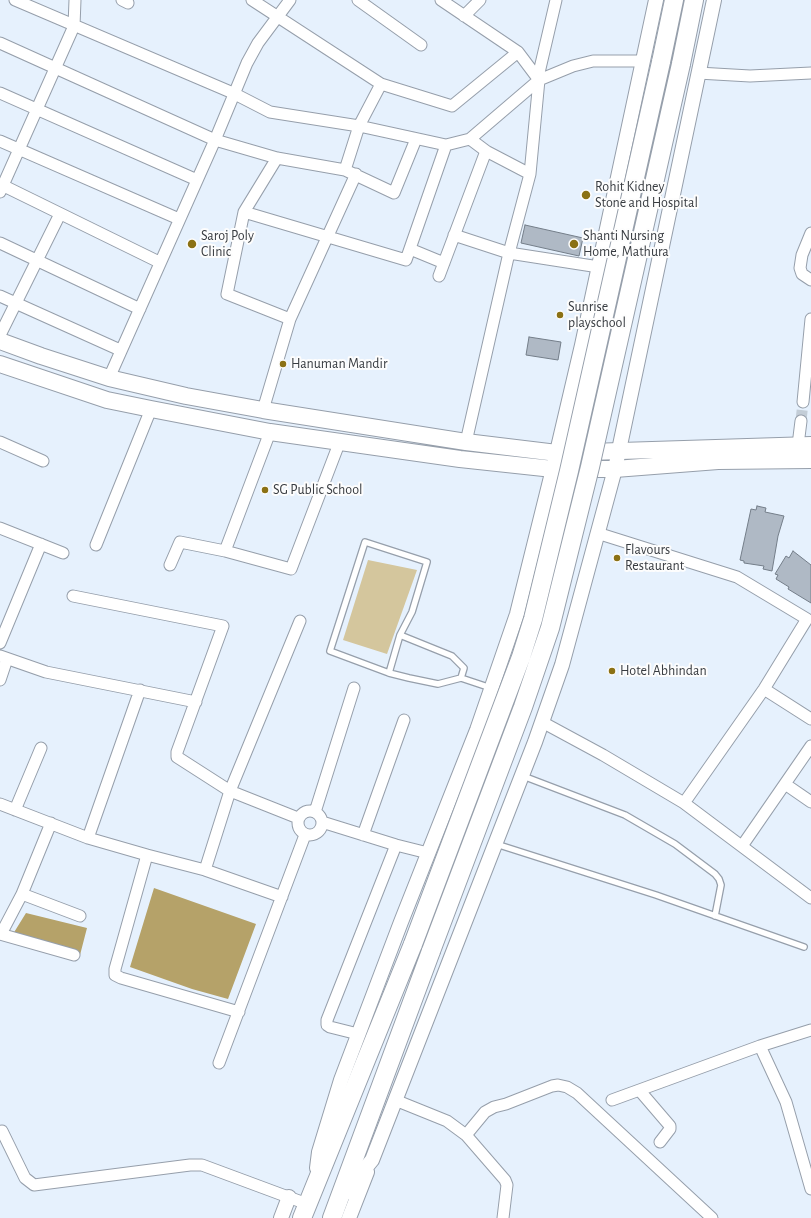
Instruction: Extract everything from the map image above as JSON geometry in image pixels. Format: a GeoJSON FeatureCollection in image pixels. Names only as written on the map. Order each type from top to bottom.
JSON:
{"type":"FeatureCollection","features":[{"type":"Feature","properties":{"kind":"highway"},"geometry":{"type":"LineString","coordinates":[[305,1211],[413,944],[519,664],[533,619],[569,472],[674,0]]}},
{"type":"Feature","properties":{"kind":"highway"},"geometry":{"type":"LineString","coordinates":[[332,1218],[523,707],[550,628],[590,467],[681,64],[694,0]]}},
{"type":"Feature","properties":{"kind":"main road"},"geometry":{"type":"LineString","coordinates":[[0,341],[109,378],[186,396],[263,410],[466,442],[557,453],[805,445]]}},
{"type":"Feature","properties":{"kind":"main road"},"geometry":{"type":"LineString","coordinates":[[0,364],[107,400],[270,432],[460,459],[553,469],[615,469],[718,461],[811,460]]}},
{"type":"Feature","properties":{"kind":"street"},"geometry":{"type":"LineString","coordinates":[[15,0],[233,93],[270,112],[359,126],[446,145],[470,138],[539,78],[582,63],[600,61],[643,61]]}},
{"type":"Feature","properties":{"kind":"street"},"geometry":{"type":"LineString","coordinates":[[75,0],[74,26],[1,187],[160,262]]}},
{"type":"Feature","properties":{"kind":"street"},"geometry":{"type":"LineString","coordinates":[[252,0],[279,16],[381,84],[452,106],[518,52]]}},
{"type":"Feature","properties":{"kind":"street"},"geometry":{"type":"LineString","coordinates":[[109,378],[120,350],[140,309],[215,140],[233,93],[250,56],[290,0]]}},
{"type":"Feature","properties":{"kind":"street"},"geometry":{"type":"LineString","coordinates":[[358,0],[421,46]]}},
{"type":"Feature","properties":{"kind":"street"},"geometry":{"type":"LineString","coordinates":[[441,0],[518,52],[539,78]]}},
{"type":"Feature","properties":{"kind":"street"},"geometry":{"type":"LineString","coordinates":[[464,16],[480,0]]}},
{"type":"Feature","properties":{"kind":"street"},"geometry":{"type":"LineString","coordinates":[[466,442],[509,253],[530,174],[539,78],[556,0]]}},
{"type":"Feature","properties":{"kind":"street"},"geometry":{"type":"LineString","coordinates":[[315,1186],[319,1152],[341,1080],[492,688],[517,614],[557,453],[599,267],[656,0]]}},
{"type":"Feature","properties":{"kind":"street"},"geometry":{"type":"LineString","coordinates":[[349,1218],[542,722],[562,665],[615,469],[714,0]]}},
{"type":"Feature","properties":{"kind":"street"},"geometry":{"type":"LineString","coordinates":[[0,43],[215,140],[277,158],[345,170],[394,193],[416,139]]}},
{"type":"Feature","properties":{"kind":"street"},"geometry":{"type":"LineString","coordinates":[[698,73],[750,76],[811,73]]}},
{"type":"Feature","properties":{"kind":"street"},"geometry":{"type":"LineString","coordinates":[[345,170],[359,126],[381,84]]}},
{"type":"Feature","properties":{"kind":"street"},"geometry":{"type":"LineString","coordinates":[[0,93],[197,180]]}},
{"type":"Feature","properties":{"kind":"street"},"geometry":{"type":"LineString","coordinates":[[470,138],[486,151],[530,174]]}},
{"type":"Feature","properties":{"kind":"street"},"geometry":{"type":"LineString","coordinates":[[0,141],[179,219]]}},
{"type":"Feature","properties":{"kind":"street"},"geometry":{"type":"LineString","coordinates":[[244,212],[406,260],[446,145]]}},
{"type":"Feature","properties":{"kind":"street"},"geometry":{"type":"LineString","coordinates":[[438,276],[486,151]]}},
{"type":"Feature","properties":{"kind":"street"},"geometry":{"type":"LineString","coordinates":[[277,158],[244,212],[227,294],[290,319]]}},
{"type":"Feature","properties":{"kind":"street"},"geometry":{"type":"LineString","coordinates":[[263,410],[290,319],[356,174]]}},
{"type":"Feature","properties":{"kind":"street"},"geometry":{"type":"LineString","coordinates":[[0,335],[60,214]]}},
{"type":"Feature","properties":{"kind":"street"},"geometry":{"type":"LineString","coordinates":[[811,233],[800,264],[802,274],[811,280]]}},
{"type":"Feature","properties":{"kind":"street"},"geometry":{"type":"LineString","coordinates":[[454,235],[509,253],[599,267]]}},
{"type":"Feature","properties":{"kind":"street"},"geometry":{"type":"LineString","coordinates":[[0,243],[140,309]]}},
{"type":"Feature","properties":{"kind":"street"},"geometry":{"type":"LineString","coordinates":[[410,249],[444,263]]}},
{"type":"Feature","properties":{"kind":"street"},"geometry":{"type":"LineString","coordinates":[[0,296],[120,350]]}},
{"type":"Feature","properties":{"kind":"street"},"geometry":{"type":"LineString","coordinates":[[803,402],[811,319]]}},
{"type":"Feature","properties":{"kind":"street"},"geometry":{"type":"LineString","coordinates":[[96,544],[152,409]]}},
{"type":"Feature","properties":{"kind":"street"},"geometry":{"type":"LineString","coordinates":[[801,421],[805,445]]}},
{"type":"Feature","properties":{"kind":"street"},"geometry":{"type":"LineString","coordinates":[[225,551],[270,432]]}},
{"type":"Feature","properties":{"kind":"street"},"geometry":{"type":"LineString","coordinates":[[170,565],[180,542],[225,551],[291,569],[340,441]]}},
{"type":"Feature","properties":{"kind":"street"},"geometry":{"type":"LineString","coordinates":[[0,442],[43,462]]}},
{"type":"Feature","properties":{"kind":"street"},"geometry":{"type":"LineString","coordinates":[[0,528],[63,553]]}},
{"type":"Feature","properties":{"kind":"street"},"geometry":{"type":"LineString","coordinates":[[597,533],[737,577],[809,621],[764,689],[684,803]]}},
{"type":"Feature","properties":{"kind":"street"},"geometry":{"type":"LineString","coordinates":[[0,643],[41,544]]}},
{"type":"Feature","properties":{"kind":"street"},"geometry":{"type":"LineString","coordinates":[[73,596],[222,626],[177,752],[177,757],[230,791],[298,818]]}},
{"type":"Feature","properties":{"kind":"street"},"geometry":{"type":"LineString","coordinates":[[205,870],[230,791],[300,621]]}},
{"type":"Feature","properties":{"kind":"street"},"geometry":{"type":"LineString","coordinates":[[0,680],[4,658],[46,672],[196,702]]}},
{"type":"Feature","properties":{"kind":"street"},"geometry":{"type":"LineString","coordinates":[[315,812],[354,688]]}},
{"type":"Feature","properties":{"kind":"street"},"geometry":{"type":"LineString","coordinates":[[764,689],[811,719]]}},
{"type":"Feature","properties":{"kind":"street"},"geometry":{"type":"LineString","coordinates":[[88,838],[140,690]]}},
{"type":"Feature","properties":{"kind":"street"},"geometry":{"type":"LineString","coordinates":[[363,835],[404,720]]}},
{"type":"Feature","properties":{"kind":"street"},"geometry":{"type":"LineString","coordinates":[[542,722],[684,803],[810,896]]}},
{"type":"Feature","properties":{"kind":"street"},"geometry":{"type":"LineString","coordinates":[[742,846],[811,746]]}},
{"type":"Feature","properties":{"kind":"street"},"geometry":{"type":"LineString","coordinates":[[15,810],[41,748]]}},
{"type":"Feature","properties":{"kind":"street"},"geometry":{"type":"LineString","coordinates":[[785,784],[811,802]]}},
{"type":"Feature","properties":{"kind":"street"},"geometry":{"type":"LineString","coordinates":[[0,804],[88,838],[205,870],[282,897]]}},
{"type":"Feature","properties":{"kind":"street"},"geometry":{"type":"LineString","coordinates":[[305,812],[315,812],[318,814],[322,822],[320,831],[316,834],[305,835],[298,828],[298,818],[305,812]]}},
{"type":"Feature","properties":{"kind":"street"},"geometry":{"type":"LineString","coordinates":[[322,822],[396,846],[428,853]]}},
{"type":"Feature","properties":{"kind":"street"},"geometry":{"type":"LineString","coordinates":[[51,823],[22,894],[0,934],[74,955]]}},
{"type":"Feature","properties":{"kind":"street"},"geometry":{"type":"LineString","coordinates":[[219,1063],[305,835]]}},
{"type":"Feature","properties":{"kind":"street"},"geometry":{"type":"LineString","coordinates":[[358,1034],[330,1028],[327,1025],[327,1020],[396,846]]}},
{"type":"Feature","properties":{"kind":"street"},"geometry":{"type":"LineString","coordinates":[[147,855],[115,969],[115,975],[239,1012]]}},
{"type":"Feature","properties":{"kind":"street"},"geometry":{"type":"LineString","coordinates":[[22,894],[80,916]]}},
{"type":"Feature","properties":{"kind":"street"},"geometry":{"type":"LineString","coordinates":[[612,1100],[760,1046],[811,1030]]}},
{"type":"Feature","properties":{"kind":"street"},"geometry":{"type":"LineString","coordinates":[[760,1046],[786,1102],[811,1189]]}},
{"type":"Feature","properties":{"kind":"street"},"geometry":{"type":"LineString","coordinates":[[466,1135],[485,1112],[494,1107],[506,1104],[558,1084],[567,1087],[577,1093],[712,1218]]}},
{"type":"Feature","properties":{"kind":"street"},"geometry":{"type":"LineString","coordinates":[[640,1091],[670,1126],[670,1130],[660,1142]]}},
{"type":"Feature","properties":{"kind":"street"},"geometry":{"type":"LineString","coordinates":[[395,1100],[447,1121],[466,1135],[505,1180],[507,1185],[503,1218]]}},
{"type":"Feature","properties":{"kind":"street"},"geometry":{"type":"LineString","coordinates":[[2,1132],[25,1178],[34,1185],[190,1165],[215,1169],[289,1197],[305,1211]]}},
{"type":"Feature","properties":{"kind":"street"},"geometry":{"type":"LineString","coordinates":[[339,1200],[372,1160]]}},
{"type":"Feature","properties":{"kind":"street"},"geometry":{"type":"LineString","coordinates":[[281,1218],[289,1197]]}},
{"type":"Feature","properties":{"kind":"lane"},"geometry":{"type":"LineString","coordinates":[[389,673],[400,635],[412,612],[427,562],[365,542],[330,651],[389,673],[438,684],[461,678],[492,688]]}},
{"type":"Feature","properties":{"kind":"lane"},"geometry":{"type":"LineString","coordinates":[[400,635],[452,656],[464,668],[461,678]]}},
{"type":"Feature","properties":{"kind":"lane"},"geometry":{"type":"LineString","coordinates":[[521,775],[625,815],[675,844],[715,874],[719,879],[721,885],[715,916]]}},
{"type":"Feature","properties":{"kind":"lane"},"geometry":{"type":"LineString","coordinates":[[494,844],[804,946]]}},
{"type":"Feature","properties":{"kind":"shaded area"},"geometry":{"type":"Polygon","coordinates":[[[368,560],[417,570],[387,654],[343,640],[368,560]]]}},
{"type":"Feature","properties":{"kind":"shaded area"},"geometry":{"type":"Polygon","coordinates":[[[154,888],[256,924],[228,999],[192,989],[130,967],[154,888]]]}},
{"type":"Feature","properties":{"kind":"shaded area"},"geometry":{"type":"Polygon","coordinates":[[[26,913],[87,928],[80,955],[58,950],[13,934],[26,913]]]}},
{"type":"Feature","properties":{"kind":"building"},"geometry":{"type":"Polygon","coordinates":[[[525,225],[583,238],[579,256],[521,243],[525,225]]]}},
{"type":"Feature","properties":{"kind":"building"},"geometry":{"type":"Polygon","coordinates":[[[529,337],[561,342],[558,360],[526,355],[529,337]]]}},
{"type":"Feature","properties":{"kind":"building"},"geometry":{"type":"Polygon","coordinates":[[[757,506],[766,508],[765,512],[784,516],[778,536],[772,571],[763,569],[764,566],[744,563],[744,561],[740,560],[751,509],[756,510],[757,506]]]}},
{"type":"Feature","properties":{"kind":"building"},"geometry":{"type":"Polygon","coordinates":[[[793,551],[811,565],[811,603],[788,589],[789,587],[776,579],[778,575],[775,574],[786,556],[789,558],[793,551]]]}},
{"type":"Feature","properties":{"kind":"tunnel"},"geometry":{"type":"LineString","coordinates":[[801,421],[803,402]]}},
{"type":"Feature","properties":{"kind":"place","name":"Rohit Kidney Stone and Hospital"},"geometry":{"type":"Point","coordinates":[586,195]}},
{"type":"Feature","properties":{"kind":"place","name":"Saroj Poly Clinic"},"geometry":{"type":"Point","coordinates":[192,244]}},
{"type":"Feature","properties":{"kind":"place","name":"Shanti Nursing Home, Mathura"},"geometry":{"type":"Point","coordinates":[574,244]}},
{"type":"Feature","properties":{"kind":"place","name":"Sunrise playschool"},"geometry":{"type":"Point","coordinates":[560,315]}},
{"type":"Feature","properties":{"kind":"place","name":"Hanuman Mandir"},"geometry":{"type":"Point","coordinates":[283,364]}},
{"type":"Feature","properties":{"kind":"place","name":"SG Public School"},"geometry":{"type":"Point","coordinates":[265,490]}},
{"type":"Feature","properties":{"kind":"place","name":"Flavours Restaurant"},"geometry":{"type":"Point","coordinates":[617,558]}},
{"type":"Feature","properties":{"kind":"place","name":"Hotel Abhindan"},"geometry":{"type":"Point","coordinates":[612,671]}}]}
